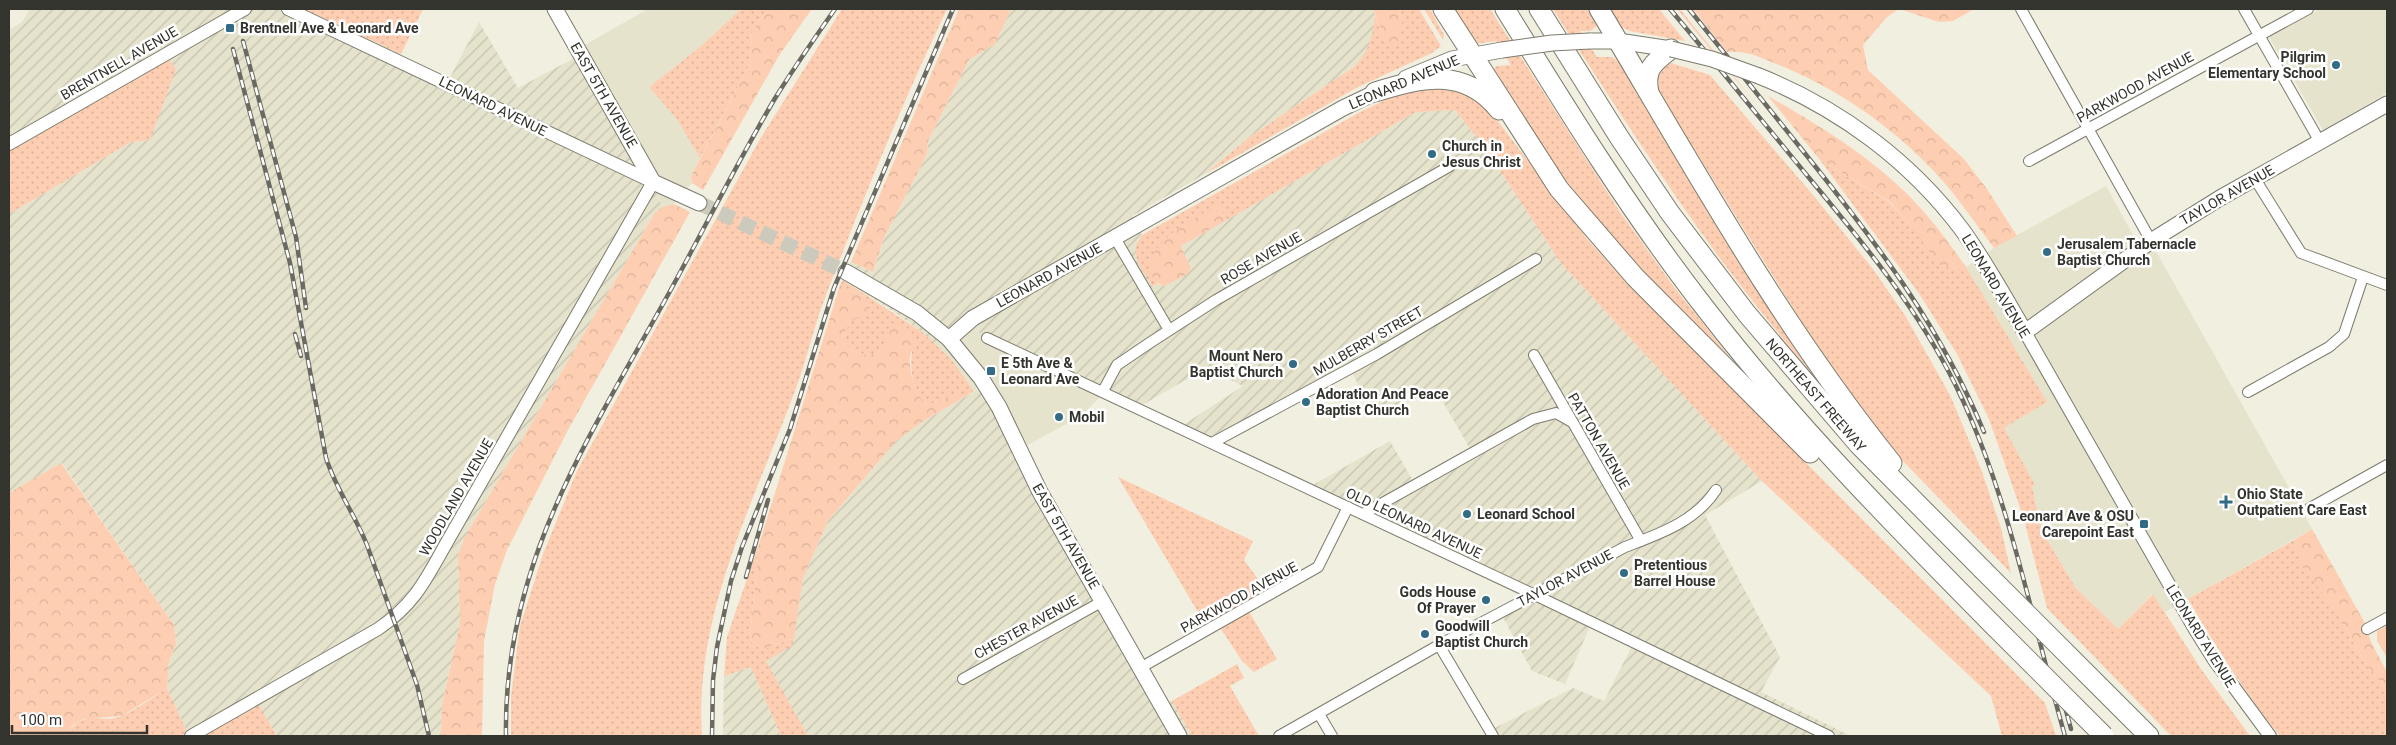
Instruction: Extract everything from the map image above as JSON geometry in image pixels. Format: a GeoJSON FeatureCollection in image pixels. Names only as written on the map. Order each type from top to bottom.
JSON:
{"type":"FeatureCollection","features":[{"type":"Feature","properties":{"kind":"highway"},"geometry":{"type":"LineString","coordinates":[[1443,9],[1546,170]]}},
{"type":"Feature","properties":{"kind":"highway"},"geometry":{"type":"LineString","coordinates":[[1505,9],[1609,173],[1688,286],[1756,372],[1857,488],[2104,736]]}},
{"type":"Feature","properties":{"kind":"highway","name":"NORTHEAST FREEWAY"},"geometry":{"type":"LineString","coordinates":[[1539,9],[1619,138],[1665,205],[1747,314],[1859,445],[2148,736]]}},
{"type":"Feature","properties":{"kind":"highway"},"geometry":{"type":"LineString","coordinates":[[1599,9],[1724,218],[1831,385],[1895,467],[1982,569]]}},
{"type":"Feature","properties":{"kind":"highway"},"geometry":{"type":"LineString","coordinates":[[1649,94],[1647,76],[1650,68],[1670,50]]}},
{"type":"Feature","properties":{"kind":"highway"},"geometry":{"type":"LineString","coordinates":[[1375,92],[1430,78],[1466,84],[1493,102],[1591,227],[1670,312],[1824,466],[1857,488]]}},
{"type":"Feature","properties":{"kind":"main road","name":"EAST 5TH AVENUE"},"geometry":{"type":"LineString","coordinates":[[555,9],[653,182]]}},
{"type":"Feature","properties":{"kind":"main road","name":"LEONARD AVENUE"},"geometry":{"type":"LineString","coordinates":[[949,339],[973,318],[1343,108],[1375,92],[1452,60],[1472,54],[1552,43],[1618,41],[1712,60],[1759,76],[1813,101],[1850,124],[1890,154],[1921,182],[1973,246],[2025,332]]}},
{"type":"Feature","properties":{"kind":"main road","name":"TAYLOR AVENUE"},"geometry":{"type":"LineString","coordinates":[[2025,332],[2151,241],[2387,104]]}},
{"type":"Feature","properties":{"kind":"main road","name":"LEONARD AVENUE"},"geometry":{"type":"LineString","coordinates":[[653,182],[699,203]]}},
{"type":"Feature","properties":{"kind":"main road"},"geometry":{"type":"LineString","coordinates":[[846,272],[917,313],[949,339]]}},
{"type":"Feature","properties":{"kind":"main road","name":"EAST 5TH AVENUE"},"geometry":{"type":"LineString","coordinates":[[949,339],[981,378],[998,407],[1040,492],[1179,736]]}},
{"type":"Feature","properties":{"kind":"street","name":"BRENTNELL AVENUE"},"geometry":{"type":"LineString","coordinates":[[9,144],[245,9]]}},
{"type":"Feature","properties":{"kind":"street","name":"LEONARD AVENUE"},"geometry":{"type":"LineString","coordinates":[[288,9],[653,182]]}},
{"type":"Feature","properties":{"kind":"street"},"geometry":{"type":"LineString","coordinates":[[2021,9],[2151,241]]}},
{"type":"Feature","properties":{"kind":"street"},"geometry":{"type":"LineString","coordinates":[[2244,9],[2320,142]]}},
{"type":"Feature","properties":{"kind":"street","name":"PARKWOOD AVENUE"},"geometry":{"type":"LineString","coordinates":[[2029,161],[2308,9]]}},
{"type":"Feature","properties":{"kind":"street","name":"ROSE AVENUE"},"geometry":{"type":"LineString","coordinates":[[1103,391],[1117,365],[1169,330],[1216,300],[1450,166]]}},
{"type":"Feature","properties":{"kind":"street"},"geometry":{"type":"LineString","coordinates":[[2255,179],[2301,253],[2387,285]]}},
{"type":"Feature","properties":{"kind":"street","name":"WOODLAND AVENUE"},"geometry":{"type":"LineString","coordinates":[[191,736],[374,632],[404,610],[418,591],[447,542],[653,182]]}},
{"type":"Feature","properties":{"kind":"street"},"geometry":{"type":"LineString","coordinates":[[1115,238],[1169,330]]}},
{"type":"Feature","properties":{"kind":"street","name":"MULBERRY STREET"},"geometry":{"type":"LineString","coordinates":[[1212,443],[1376,354],[1536,259]]}},
{"type":"Feature","properties":{"kind":"street"},"geometry":{"type":"LineString","coordinates":[[2248,392],[2340,339],[2347,327],[2363,277]]}},
{"type":"Feature","properties":{"kind":"street","name":"LEONARD AVENUE"},"geometry":{"type":"LineString","coordinates":[[2025,332],[2194,628],[2214,660],[2270,736]]}},
{"type":"Feature","properties":{"kind":"street","name":"OLD LEONARD AVENUE"},"geometry":{"type":"LineString","coordinates":[[987,338],[1103,391],[1829,736]]}},
{"type":"Feature","properties":{"kind":"street","name":"PATTON AVENUE"},"geometry":{"type":"LineString","coordinates":[[1534,355],[1640,541]]}},
{"type":"Feature","properties":{"kind":"street"},"geometry":{"type":"LineString","coordinates":[[1363,514],[1533,419],[1556,413],[1572,422]]}},
{"type":"Feature","properties":{"kind":"street"},"geometry":{"type":"LineString","coordinates":[[2310,508],[2387,465]]}},
{"type":"Feature","properties":{"kind":"street","name":"TAYLOR AVENUE"},"geometry":{"type":"LineString","coordinates":[[1280,736],[1439,645],[1625,547],[1657,535],[1692,516],[1706,505],[1716,490]]}},
{"type":"Feature","properties":{"kind":"street","name":"PARKWOOD AVENUE"},"geometry":{"type":"LineString","coordinates":[[1140,668],[1318,567],[1348,507]]}},
{"type":"Feature","properties":{"kind":"street","name":"CHESTER AVENUE"},"geometry":{"type":"LineString","coordinates":[[964,679],[1103,601]]}},
{"type":"Feature","properties":{"kind":"street"},"geometry":{"type":"LineString","coordinates":[[2367,629],[2387,618]]}},
{"type":"Feature","properties":{"kind":"street"},"geometry":{"type":"LineString","coordinates":[[1439,645],[1493,736]]}},
{"type":"Feature","properties":{"kind":"street"},"geometry":{"type":"LineString","coordinates":[[1319,714],[1332,736]]}},
{"type":"Feature","properties":{"kind":"shaded area"},"geometry":{"type":"Polygon","coordinates":[[[30,9],[304,9],[401,54],[398,60],[447,83],[479,22],[518,88],[580,55],[650,176],[662,207],[654,214],[465,537],[458,555],[460,624],[442,705],[441,736],[277,736],[259,705],[203,736],[189,736],[167,688],[169,662],[176,644],[174,625],[62,463],[9,493],[9,214],[131,142],[150,140],[9,146],[9,30],[22,22],[30,9]]]}},
{"type":"Feature","properties":{"kind":"shaded area"},"geometry":{"type":"Polygon","coordinates":[[[648,9],[741,9],[700,47],[649,87],[676,118],[700,158],[691,176],[692,183],[674,204],[662,207],[650,176],[580,55],[585,45],[648,9]]]}},
{"type":"Feature","properties":{"kind":"shaded area"},"geometry":{"type":"Polygon","coordinates":[[[1011,9],[1373,9],[1375,15],[1374,34],[1365,56],[1354,67],[1251,136],[1205,174],[1132,216],[1142,235],[1137,240],[1153,286],[1158,284],[1165,286],[1191,269],[1181,246],[1416,112],[1455,110],[1483,145],[1560,262],[1762,481],[1705,515],[1780,657],[1761,692],[1851,736],[1494,736],[1491,730],[1573,688],[1604,701],[1633,644],[1591,624],[1565,684],[1532,671],[1499,610],[1529,593],[1306,489],[1390,441],[1416,486],[1473,454],[1435,388],[1376,419],[1350,369],[1213,444],[1177,429],[1243,386],[1206,368],[1137,408],[1103,394],[962,324],[937,347],[922,332],[893,311],[843,280],[851,262],[873,272],[883,240],[927,154],[928,141],[969,60],[995,44],[1011,9]]]}},
{"type":"Feature","properties":{"kind":"shaded area","name":"Pilgrim Elementary School"},"geometry":{"type":"Polygon","coordinates":[[[2320,9],[2387,9],[2387,93],[2323,130],[2269,37],[2320,9]]]}},
{"type":"Feature","properties":{"kind":"shaded area"},"geometry":{"type":"Polygon","coordinates":[[[2106,186],[2133,235],[2157,253],[2312,529],[2165,612],[2152,594],[2118,629],[2075,587],[2042,531],[2032,487],[2035,485],[2003,428],[2046,402],[1966,267],[1994,248],[2106,186]]]}},
{"type":"Feature","properties":{"kind":"shaded area"},"geometry":{"type":"Polygon","coordinates":[[[962,324],[1103,394],[1081,416],[1015,452],[984,386],[974,391],[951,359],[937,347],[962,324]]]}},
{"type":"Feature","properties":{"kind":"shaded area"},"geometry":{"type":"Polygon","coordinates":[[[984,386],[1162,706],[1172,701],[1192,736],[808,736],[765,661],[792,645],[803,578],[828,521],[896,441],[922,422],[984,386]]]}},
{"type":"Feature","properties":{"kind":"shaded area"},"geometry":{"type":"Polygon","coordinates":[[[751,667],[781,736],[723,736],[724,676],[751,667]]]}},
{"type":"Feature","properties":{"kind":"green space"},"geometry":{"type":"Polygon","coordinates":[[[304,9],[423,9],[401,54],[304,9]]]}},
{"type":"Feature","properties":{"kind":"green space"},"geometry":{"type":"Polygon","coordinates":[[[741,9],[768,9],[752,31],[750,64],[700,158],[676,118],[649,87],[700,47],[741,9]]]}},
{"type":"Feature","properties":{"kind":"green space"},"geometry":{"type":"Polygon","coordinates":[[[768,9],[812,9],[780,54],[703,190],[692,183],[691,176],[750,64],[752,31],[768,9]]]}},
{"type":"Feature","properties":{"kind":"green space"},"geometry":{"type":"Polygon","coordinates":[[[842,9],[947,9],[899,115],[840,259],[822,307],[795,391],[730,559],[717,602],[707,646],[702,691],[702,736],[511,736],[511,696],[520,626],[543,554],[577,471],[760,139],[842,9]]]}},
{"type":"Feature","properties":{"kind":"green space"},"geometry":{"type":"Polygon","coordinates":[[[959,9],[1011,9],[995,44],[969,60],[928,141],[927,154],[883,240],[873,272],[851,262],[959,9]]]}},
{"type":"Feature","properties":{"kind":"green space"},"geometry":{"type":"Polygon","coordinates":[[[1373,9],[1399,9],[1403,19],[1400,39],[1393,44],[1389,43],[1383,36],[1373,9]]]}},
{"type":"Feature","properties":{"kind":"green space"},"geometry":{"type":"Polygon","coordinates":[[[1399,9],[1419,9],[1441,46],[1432,53],[1358,87],[1205,174],[1251,136],[1354,67],[1363,56],[1369,43],[1375,15],[1383,36],[1403,19],[1399,9]]]}},
{"type":"Feature","properties":{"kind":"green space"},"geometry":{"type":"Polygon","coordinates":[[[1424,9],[1430,9],[1444,35],[1443,40],[1424,9]]]}},
{"type":"Feature","properties":{"kind":"green space"},"geometry":{"type":"Polygon","coordinates":[[[1448,9],[1490,9],[1620,212],[1674,287],[1739,369],[1643,274],[1589,213],[1551,162],[1492,72],[1496,66],[1511,65],[1496,41],[1475,44],[1448,9]]]}},
{"type":"Feature","properties":{"kind":"green space"},"geometry":{"type":"Polygon","coordinates":[[[1553,9],[1592,9],[1596,15],[1597,26],[1590,31],[1580,31],[1597,57],[1612,57],[1619,62],[1702,196],[1813,368],[1813,375],[1754,303],[1698,228],[1660,174],[1553,9]]]}},
{"type":"Feature","properties":{"kind":"green space"},"geometry":{"type":"Polygon","coordinates":[[[1606,9],[1659,9],[1685,41],[1630,31],[1619,26],[1606,9]]]}},
{"type":"Feature","properties":{"kind":"green space"},"geometry":{"type":"Polygon","coordinates":[[[1677,9],[1680,9],[1757,105],[1677,9]]]}},
{"type":"Feature","properties":{"kind":"green space"},"geometry":{"type":"Polygon","coordinates":[[[1693,9],[1899,9],[1887,17],[1863,45],[1868,70],[1964,159],[1987,189],[2017,236],[1994,248],[1944,182],[1910,147],[1877,120],[1841,96],[1784,67],[1742,52],[1727,52],[1693,9]]]}},
{"type":"Feature","properties":{"kind":"green space"},"geometry":{"type":"Polygon","coordinates":[[[1899,9],[1974,9],[1953,21],[1939,22],[1899,9]]]}},
{"type":"Feature","properties":{"kind":"green space"},"geometry":{"type":"Polygon","coordinates":[[[169,59],[176,69],[150,140],[131,142],[9,214],[9,151],[169,59]]]}},
{"type":"Feature","properties":{"kind":"green space"},"geometry":{"type":"Polygon","coordinates":[[[1671,63],[1710,75],[1813,195],[1873,269],[1906,317],[1950,395],[1981,469],[2001,528],[2011,573],[1903,461],[1836,377],[1656,88],[1654,75],[1661,67],[1671,63]]]}},
{"type":"Feature","properties":{"kind":"green space"},"geometry":{"type":"Polygon","coordinates":[[[1453,87],[1480,101],[1491,112],[1588,240],[1624,280],[2045,703],[2056,736],[2002,736],[1991,696],[1762,481],[1560,262],[1483,145],[1455,110],[1416,112],[1225,221],[1222,210],[1217,205],[1171,234],[1152,276],[1158,284],[1152,286],[1140,267],[1136,248],[1142,235],[1360,112],[1406,90],[1453,87]]]}},
{"type":"Feature","properties":{"kind":"green space"},"geometry":{"type":"Polygon","coordinates":[[[1768,96],[1845,143],[1881,170],[1921,209],[1966,267],[1953,269],[1938,264],[1910,224],[1889,201],[1820,160],[1768,96]]]}},
{"type":"Feature","properties":{"kind":"green space"},"geometry":{"type":"Polygon","coordinates":[[[1820,160],[1888,201],[1953,269],[1966,267],[2047,402],[2004,428],[2035,485],[2032,487],[2042,531],[2075,587],[2118,629],[2153,594],[2201,669],[2250,736],[2171,736],[2047,608],[2023,516],[1989,419],[1957,354],[1920,295],[1820,160]]]}},
{"type":"Feature","properties":{"kind":"green space"},"geometry":{"type":"Polygon","coordinates":[[[674,204],[690,212],[568,430],[507,550],[495,584],[484,641],[482,736],[441,736],[442,705],[460,624],[458,555],[465,537],[654,214],[662,207],[674,204]]]}},
{"type":"Feature","properties":{"kind":"green space"},"geometry":{"type":"Polygon","coordinates":[[[1218,204],[1225,221],[1181,246],[1191,269],[1186,275],[1164,286],[1158,283],[1151,273],[1150,262],[1155,252],[1173,233],[1218,204]]]}},
{"type":"Feature","properties":{"kind":"green space"},"geometry":{"type":"Polygon","coordinates":[[[843,280],[922,332],[951,359],[974,391],[963,398],[960,393],[928,405],[923,401],[915,388],[911,362],[913,348],[886,333],[886,346],[876,353],[861,354],[847,347],[842,339],[846,329],[854,319],[868,313],[864,296],[840,285],[843,280]]]}},
{"type":"Feature","properties":{"kind":"green space"},"geometry":{"type":"Polygon","coordinates":[[[840,285],[864,296],[870,308],[869,313],[855,319],[846,329],[842,339],[847,347],[861,354],[876,353],[886,346],[886,333],[893,323],[901,325],[911,332],[916,339],[917,343],[910,355],[910,369],[914,384],[924,402],[928,405],[960,393],[963,398],[922,422],[896,441],[828,521],[803,578],[794,638],[764,649],[753,645],[750,635],[759,544],[840,285]]]}},
{"type":"Feature","properties":{"kind":"green space"},"geometry":{"type":"Polygon","coordinates":[[[61,463],[174,625],[176,644],[169,662],[167,688],[122,716],[83,719],[73,725],[65,736],[9,736],[9,493],[61,463]]]}},
{"type":"Feature","properties":{"kind":"green space"},"geometry":{"type":"Polygon","coordinates":[[[1118,477],[1253,541],[1244,560],[1266,590],[1215,620],[1208,623],[1202,619],[1118,477]]]}},
{"type":"Feature","properties":{"kind":"green space"},"geometry":{"type":"Polygon","coordinates":[[[2312,529],[2366,625],[2371,642],[2387,672],[2387,691],[2362,658],[2338,614],[2301,565],[2294,540],[2312,529]]]}},
{"type":"Feature","properties":{"kind":"green space"},"geometry":{"type":"Polygon","coordinates":[[[2294,540],[2298,551],[2338,614],[2362,658],[2387,691],[2387,736],[2280,736],[2231,669],[2188,599],[2294,540]]]}},
{"type":"Feature","properties":{"kind":"green space"},"geometry":{"type":"Polygon","coordinates":[[[759,544],[750,635],[753,645],[764,649],[794,638],[792,646],[766,661],[808,736],[781,736],[751,667],[724,676],[727,637],[759,544]]]}},
{"type":"Feature","properties":{"kind":"green space"},"geometry":{"type":"Polygon","coordinates":[[[1248,610],[1277,659],[1254,672],[1242,661],[1219,626],[1248,610]]]}},
{"type":"Feature","properties":{"kind":"green space"},"geometry":{"type":"Polygon","coordinates":[[[2387,625],[2387,658],[2377,641],[2377,631],[2387,625]]]}},
{"type":"Feature","properties":{"kind":"green space"},"geometry":{"type":"Polygon","coordinates":[[[1237,664],[1244,678],[1230,686],[1259,736],[1192,736],[1172,701],[1237,664]]]}},
{"type":"Feature","properties":{"kind":"green space"},"geometry":{"type":"Polygon","coordinates":[[[167,688],[188,734],[184,736],[65,736],[73,726],[87,718],[108,719],[124,715],[167,688]]]}},
{"type":"Feature","properties":{"kind":"green space"},"geometry":{"type":"Polygon","coordinates":[[[259,705],[277,736],[248,736],[245,734],[240,736],[203,736],[259,705]]]}},
{"type":"Feature","properties":{"kind":"tunnel"},"geometry":{"type":"LineString","coordinates":[[699,203],[846,272]]}},
{"type":"Feature","properties":{"kind":"railway"},"geometry":{"type":"LineString","coordinates":[[506,736],[509,674],[519,615],[535,558],[556,504],[609,399],[669,293],[760,124],[835,9]]}},
{"type":"Feature","properties":{"kind":"railway"},"geometry":{"type":"LineString","coordinates":[[712,736],[713,680],[717,647],[731,581],[742,547],[790,429],[834,288],[953,9]]}},
{"type":"Feature","properties":{"kind":"railway"},"geometry":{"type":"LineString","coordinates":[[1670,9],[1870,253],[1925,330],[1941,358],[1975,428],[1991,471],[2018,558],[2065,736]]}},
{"type":"Feature","properties":{"kind":"railway"},"geometry":{"type":"LineString","coordinates":[[1689,9],[1883,254],[1948,357],[1967,393],[1984,432]]}},
{"type":"Feature","properties":{"kind":"railway"},"geometry":{"type":"LineString","coordinates":[[243,41],[296,237],[306,308]]}},
{"type":"Feature","properties":{"kind":"railway"},"geometry":{"type":"LineString","coordinates":[[233,49],[290,263],[326,458],[367,545],[417,685],[429,736]]}},
{"type":"Feature","properties":{"kind":"railway"},"geometry":{"type":"LineString","coordinates":[[295,334],[301,356]]}},
{"type":"Feature","properties":{"kind":"railway"},"geometry":{"type":"LineString","coordinates":[[746,577],[768,500]]}},
{"type":"Feature","properties":{"kind":"railway"},"geometry":{"type":"LineString","coordinates":[[2059,685],[2071,729]]}},
{"type":"Feature","properties":{"kind":"place","name":"Brentnell Ave & Leonard Ave"},"geometry":{"type":"Point","coordinates":[230,28]}},
{"type":"Feature","properties":{"kind":"place","name":"Pilgrim Elementary School"},"geometry":{"type":"Point","coordinates":[2336,65]}},
{"type":"Feature","properties":{"kind":"place","name":"Church in Jesus Christ"},"geometry":{"type":"Point","coordinates":[1432,154]}},
{"type":"Feature","properties":{"kind":"place","name":"Jerusalem Tabernacle Baptist Church"},"geometry":{"type":"Point","coordinates":[2047,252]}},
{"type":"Feature","properties":{"kind":"place","name":"Mount Nero Baptist Church"},"geometry":{"type":"Point","coordinates":[1293,364]}},
{"type":"Feature","properties":{"kind":"place","name":"E 5th Ave & Leonard Ave"},"geometry":{"type":"Point","coordinates":[991,371]}},
{"type":"Feature","properties":{"kind":"place","name":"Adoration And Peace Baptist Church"},"geometry":{"type":"Point","coordinates":[1306,402]}},
{"type":"Feature","properties":{"kind":"place","name":"Mobil"},"geometry":{"type":"Point","coordinates":[1059,417]}},
{"type":"Feature","properties":{"kind":"place","name":"Ohio State Outpatient Care East"},"geometry":{"type":"Point","coordinates":[2226,502]}},
{"type":"Feature","properties":{"kind":"place","name":"Leonard School"},"geometry":{"type":"Point","coordinates":[1467,514]}},
{"type":"Feature","properties":{"kind":"place","name":"Leonard Ave & OSU Carepoint East"},"geometry":{"type":"Point","coordinates":[2144,524]}},
{"type":"Feature","properties":{"kind":"place","name":"Pretentious Barrel House"},"geometry":{"type":"Point","coordinates":[1624,573]}},
{"type":"Feature","properties":{"kind":"place","name":"Gods House Of Prayer"},"geometry":{"type":"Point","coordinates":[1486,600]}},
{"type":"Feature","properties":{"kind":"place","name":"Goodwill Baptist Church"},"geometry":{"type":"Point","coordinates":[1425,634]}}]}
